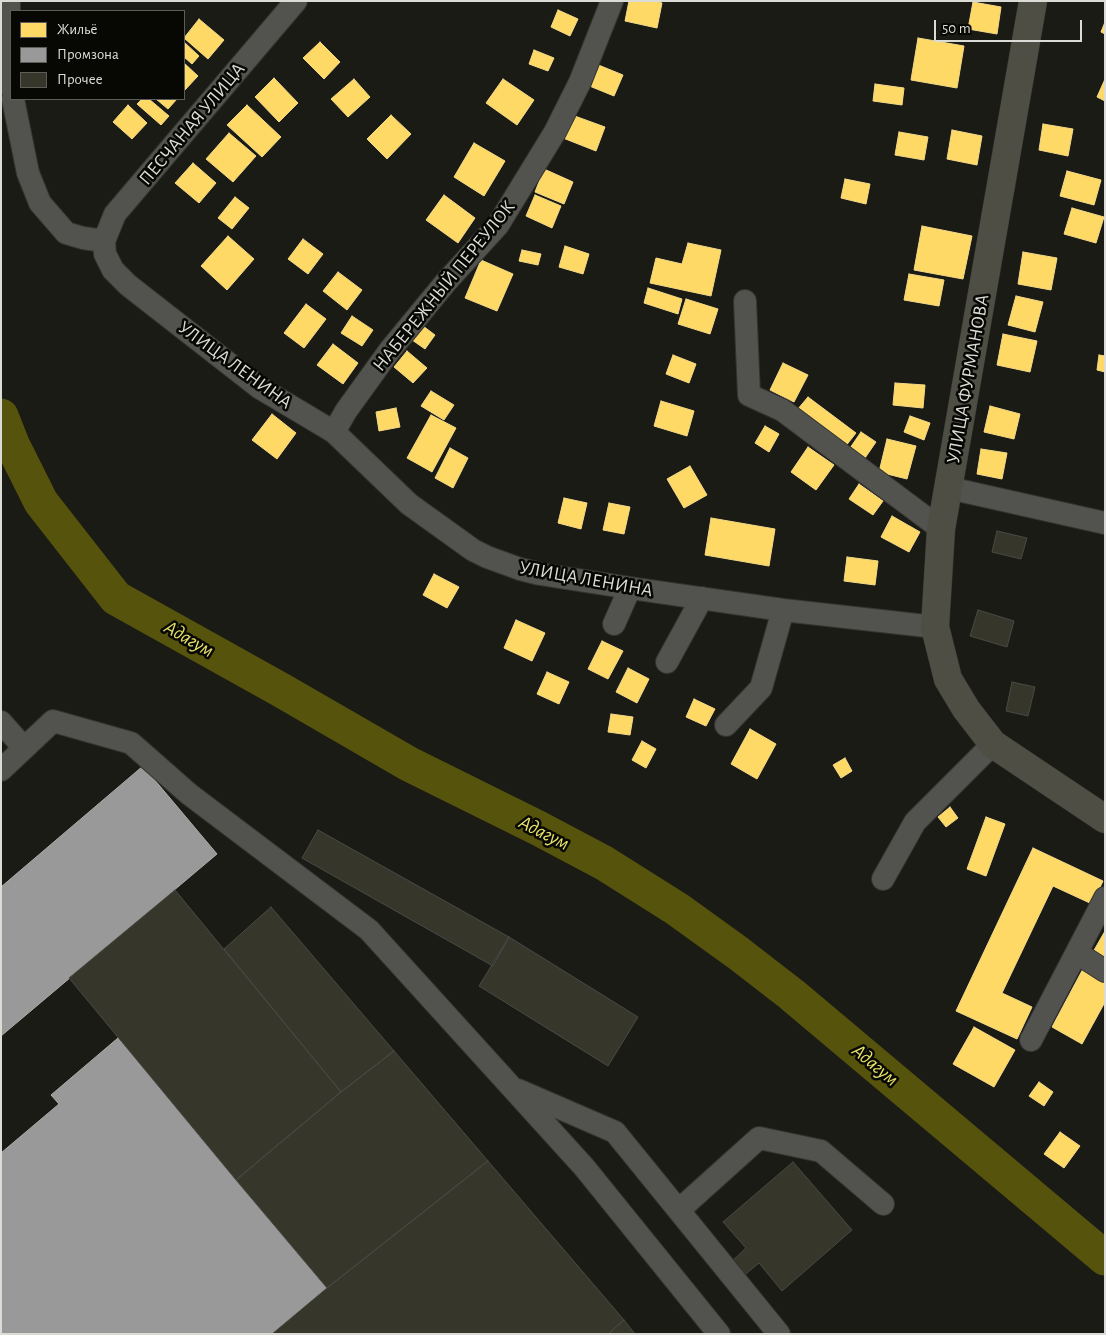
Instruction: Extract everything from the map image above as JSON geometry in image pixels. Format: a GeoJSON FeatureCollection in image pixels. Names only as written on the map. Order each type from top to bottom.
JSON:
{"type":"FeatureCollection","features":[{"type":"Feature","properties":{"kind":"main road","name":"УЛИЦА ФУРМАНОВА"},"geometry":{"type":"LineString","coordinates":[[993,744],[966,709],[948,678],[935,627],[941,529],[1033,1]]}},
{"type":"Feature","properties":{"kind":"main road"},"geometry":{"type":"LineString","coordinates":[[993,744],[1105,819]]}},
{"type":"Feature","properties":{"kind":"street"},"geometry":{"type":"LineString","coordinates":[[9,1],[10,82]]}},
{"type":"Feature","properties":{"kind":"street","name":"ПЕСЧАНАЯ УЛИЦА"},"geometry":{"type":"LineString","coordinates":[[104,247],[115,214],[296,1]]}},
{"type":"Feature","properties":{"kind":"street","name":"НАБЕРЕЖНЫЙ ПЕРЕУЛОК"},"geometry":{"type":"LineString","coordinates":[[334,432],[346,411],[390,350],[446,282],[498,225],[555,132],[580,82],[612,1]]}},
{"type":"Feature","properties":{"kind":"street"},"geometry":{"type":"LineString","coordinates":[[13,100],[28,174],[40,203],[66,233],[104,247]]}},
{"type":"Feature","properties":{"kind":"street","name":"УЛИЦА ЛЕНИНА"},"geometry":{"type":"LineString","coordinates":[[104,247],[113,270],[128,285],[182,329],[260,388],[334,432],[409,504],[473,550],[487,557],[520,569],[630,588],[783,610],[935,627]]}},
{"type":"Feature","properties":{"kind":"street"},"geometry":{"type":"LineString","coordinates":[[745,301],[749,395],[782,410],[941,529]]}},
{"type":"Feature","properties":{"kind":"street"},"geometry":{"type":"LineString","coordinates":[[949,488],[1105,522]]}},
{"type":"Feature","properties":{"kind":"street"},"geometry":{"type":"LineString","coordinates":[[614,624],[630,588]]}},
{"type":"Feature","properties":{"kind":"street"},"geometry":{"type":"LineString","coordinates":[[667,662],[702,598]]}},
{"type":"Feature","properties":{"kind":"street"},"geometry":{"type":"LineString","coordinates":[[726,725],[761,688],[783,610]]}},
{"type":"Feature","properties":{"kind":"street"},"geometry":{"type":"LineString","coordinates":[[1,770],[53,721],[131,743],[188,794],[369,930],[584,1167],[720,1334]]}},
{"type":"Feature","properties":{"kind":"street"},"geometry":{"type":"LineString","coordinates":[[1,722],[24,748]]}},
{"type":"Feature","properties":{"kind":"street"},"geometry":{"type":"LineString","coordinates":[[883,879],[915,822],[993,744]]}},
{"type":"Feature","properties":{"kind":"street"},"geometry":{"type":"LineString","coordinates":[[1031,1040],[1105,898]]}},
{"type":"Feature","properties":{"kind":"street"},"geometry":{"type":"LineString","coordinates":[[1077,952],[1105,971]]}},
{"type":"Feature","properties":{"kind":"street"},"geometry":{"type":"LineString","coordinates":[[510,1086],[615,1132],[779,1334]]}},
{"type":"Feature","properties":{"kind":"street"},"geometry":{"type":"LineString","coordinates":[[679,1210],[759,1138],[821,1151],[883,1204]]}},
{"type":"Feature","properties":{"kind":"building: Жильё"},"geometry":{"type":"Polygon","coordinates":[[[629,1],[654,1],[662,3],[657,28],[625,21],[629,1]]]}},
{"type":"Feature","properties":{"kind":"building: Жильё"},"geometry":{"type":"Polygon","coordinates":[[[973,2],[1001,7],[997,34],[968,29],[973,2]]]}},
{"type":"Feature","properties":{"kind":"building: Жильё"},"geometry":{"type":"Polygon","coordinates":[[[558,10],[578,19],[570,36],[551,27],[558,10]]]}},
{"type":"Feature","properties":{"kind":"building: Жильё"},"geometry":{"type":"Polygon","coordinates":[[[199,19],[224,40],[208,59],[185,39],[199,19]]]}},
{"type":"Feature","properties":{"kind":"building: Жильё"},"geometry":{"type":"Polygon","coordinates":[[[1105,22],[1105,34],[1101,32],[1105,22]]]}},
{"type":"Feature","properties":{"kind":"building: Жильё"},"geometry":{"type":"Polygon","coordinates":[[[918,38],[964,46],[957,88],[911,80],[918,38]]]}},
{"type":"Feature","properties":{"kind":"building: Жильё"},"geometry":{"type":"Polygon","coordinates":[[[320,42],[340,62],[324,79],[303,58],[320,42]]]}},
{"type":"Feature","properties":{"kind":"building: Жильё"},"geometry":{"type":"Polygon","coordinates":[[[185,43],[199,56],[192,64],[185,58],[185,43]]]}},
{"type":"Feature","properties":{"kind":"building: Жильё"},"geometry":{"type":"Polygon","coordinates":[[[534,50],[554,58],[548,71],[529,64],[534,50]]]}},
{"type":"Feature","properties":{"kind":"building: Жильё"},"geometry":{"type":"Polygon","coordinates":[[[185,64],[198,76],[185,90],[185,64]]]}},
{"type":"Feature","properties":{"kind":"building: Жильё"},"geometry":{"type":"Polygon","coordinates":[[[596,64],[623,75],[614,96],[587,85],[596,64]]]}},
{"type":"Feature","properties":{"kind":"building: Жильё"},"geometry":{"type":"Polygon","coordinates":[[[274,78],[298,103],[279,122],[255,97],[274,78]]]}},
{"type":"Feature","properties":{"kind":"building: Жильё"},"geometry":{"type":"Polygon","coordinates":[[[354,79],[370,97],[348,117],[331,99],[354,79]]]}},
{"type":"Feature","properties":{"kind":"building: Жильё"},"geometry":{"type":"Polygon","coordinates":[[[503,79],[534,100],[517,125],[486,103],[503,79]]]}},
{"type":"Feature","properties":{"kind":"building: Жильё"},"geometry":{"type":"Polygon","coordinates":[[[1105,79],[1105,101],[1097,97],[1105,79]]]}},
{"type":"Feature","properties":{"kind":"building: Жильё"},"geometry":{"type":"Polygon","coordinates":[[[875,84],[904,88],[902,105],[873,101],[875,84]]]}},
{"type":"Feature","properties":{"kind":"building: Жильё"},"geometry":{"type":"Polygon","coordinates":[[[141,100],[150,100],[169,116],[161,125],[137,104],[141,100]]]}},
{"type":"Feature","properties":{"kind":"building: Жильё"},"geometry":{"type":"Polygon","coordinates":[[[157,100],[176,100],[168,109],[157,100]]]}},
{"type":"Feature","properties":{"kind":"building: Жильё"},"geometry":{"type":"Polygon","coordinates":[[[128,105],[147,123],[132,139],[113,122],[128,105]]]}},
{"type":"Feature","properties":{"kind":"building: Жильё"},"geometry":{"type":"Polygon","coordinates":[[[247,105],[281,137],[262,157],[227,125],[247,105]]]}},
{"type":"Feature","properties":{"kind":"building: Жильё"},"geometry":{"type":"Polygon","coordinates":[[[391,115],[411,134],[387,159],[367,139],[391,115]]]}},
{"type":"Feature","properties":{"kind":"building: Жильё"},"geometry":{"type":"Polygon","coordinates":[[[572,115],[605,127],[596,151],[563,138],[572,115]]]}},
{"type":"Feature","properties":{"kind":"building: Жильё"},"geometry":{"type":"Polygon","coordinates":[[[1043,124],[1073,129],[1068,156],[1039,150],[1043,124]]]}},
{"type":"Feature","properties":{"kind":"building: Жильё"},"geometry":{"type":"Polygon","coordinates":[[[952,130],[982,136],[977,165],[947,159],[952,130]]]}},
{"type":"Feature","properties":{"kind":"building: Жильё"},"geometry":{"type":"Polygon","coordinates":[[[899,132],[928,137],[924,160],[895,155],[899,132]]]}},
{"type":"Feature","properties":{"kind":"building: Жильё"},"geometry":{"type":"Polygon","coordinates":[[[229,133],[256,156],[233,182],[206,159],[229,133]]]}},
{"type":"Feature","properties":{"kind":"building: Жильё"},"geometry":{"type":"Polygon","coordinates":[[[474,143],[505,161],[484,196],[454,177],[474,143]]]}},
{"type":"Feature","properties":{"kind":"building: Жильё"},"geometry":{"type":"Polygon","coordinates":[[[193,163],[216,183],[199,203],[175,183],[193,163]]]}},
{"type":"Feature","properties":{"kind":"building: Жильё"},"geometry":{"type":"Polygon","coordinates":[[[544,169],[573,182],[564,204],[535,192],[544,169]]]}},
{"type":"Feature","properties":{"kind":"building: Жильё"},"geometry":{"type":"Polygon","coordinates":[[[1067,171],[1101,180],[1094,205],[1060,196],[1067,171]]]}},
{"type":"Feature","properties":{"kind":"building: Жильё"},"geometry":{"type":"Polygon","coordinates":[[[845,179],[870,184],[866,204],[841,198],[845,179]]]}},
{"type":"Feature","properties":{"kind":"building: Жильё"},"geometry":{"type":"Polygon","coordinates":[[[444,195],[475,218],[458,243],[426,220],[444,195]]]}},
{"type":"Feature","properties":{"kind":"building: Жильё"},"geometry":{"type":"Polygon","coordinates":[[[535,195],[561,206],[552,228],[526,216],[535,195]]]}},
{"type":"Feature","properties":{"kind":"building: Жильё"},"geometry":{"type":"Polygon","coordinates":[[[235,197],[249,208],[232,229],[218,218],[235,197]]]}},
{"type":"Feature","properties":{"kind":"building: Жильё"},"geometry":{"type":"Polygon","coordinates":[[[1072,208],[1104,217],[1096,243],[1064,234],[1072,208]]]}},
{"type":"Feature","properties":{"kind":"building: Жильё"},"geometry":{"type":"Polygon","coordinates":[[[922,226],[972,236],[963,279],[914,270],[922,226]]]}},
{"type":"Feature","properties":{"kind":"building: Жильё"},"geometry":{"type":"Polygon","coordinates":[[[228,236],[254,259],[227,290],[201,266],[228,236]]]}},
{"type":"Feature","properties":{"kind":"building: Жильё"},"geometry":{"type":"Polygon","coordinates":[[[303,239],[323,254],[308,274],[288,259],[303,239]]]}},
{"type":"Feature","properties":{"kind":"building: Жильё"},"geometry":{"type":"Polygon","coordinates":[[[688,243],[721,250],[711,296],[650,283],[656,258],[682,264],[688,243]]]}},
{"type":"Feature","properties":{"kind":"building: Жильё"},"geometry":{"type":"Polygon","coordinates":[[[565,246],[589,254],[583,274],[559,267],[565,246]]]}},
{"type":"Feature","properties":{"kind":"building: Жильё"},"geometry":{"type":"Polygon","coordinates":[[[522,250],[541,254],[538,265],[519,261],[522,250]]]}},
{"type":"Feature","properties":{"kind":"building: Жильё"},"geometry":{"type":"Polygon","coordinates":[[[1023,252],[1057,258],[1051,290],[1018,284],[1023,252]]]}},
{"type":"Feature","properties":{"kind":"building: Жильё"},"geometry":{"type":"Polygon","coordinates":[[[481,260],[513,274],[497,311],[465,298],[481,260]]]}},
{"type":"Feature","properties":{"kind":"building: Жильё"},"geometry":{"type":"Polygon","coordinates":[[[338,272],[362,290],[347,310],[323,291],[338,272]]]}},
{"type":"Feature","properties":{"kind":"building: Жильё"},"geometry":{"type":"Polygon","coordinates":[[[909,274],[944,280],[939,306],[904,300],[909,274]]]}},
{"type":"Feature","properties":{"kind":"building: Жильё"},"geometry":{"type":"Polygon","coordinates":[[[648,288],[682,299],[678,314],[644,303],[648,288]]]}},
{"type":"Feature","properties":{"kind":"building: Жильё"},"geometry":{"type":"Polygon","coordinates":[[[1016,296],[1043,302],[1035,332],[1008,325],[1016,296]]]}},
{"type":"Feature","properties":{"kind":"building: Жильё"},"geometry":{"type":"Polygon","coordinates":[[[686,299],[718,309],[710,334],[678,324],[686,299]]]}},
{"type":"Feature","properties":{"kind":"building: Жильё"},"geometry":{"type":"Polygon","coordinates":[[[306,304],[326,319],[304,348],[284,333],[306,304]]]}},
{"type":"Feature","properties":{"kind":"building: Жильё"},"geometry":{"type":"Polygon","coordinates":[[[352,316],[373,330],[362,346],[341,333],[352,316]]]}},
{"type":"Feature","properties":{"kind":"building: Жильё"},"geometry":{"type":"Polygon","coordinates":[[[415,320],[435,335],[425,349],[405,335],[415,320]]]}},
{"type":"Feature","properties":{"kind":"building: Жильё"},"geometry":{"type":"Polygon","coordinates":[[[1003,334],[1037,341],[1030,372],[997,365],[1003,334]]]}},
{"type":"Feature","properties":{"kind":"building: Жильё"},"geometry":{"type":"Polygon","coordinates":[[[333,344],[358,363],[343,384],[317,365],[333,344]]]}},
{"type":"Feature","properties":{"kind":"building: Жильё"},"geometry":{"type":"Polygon","coordinates":[[[407,351],[427,368],[413,383],[394,367],[407,351]]]}},
{"type":"Feature","properties":{"kind":"building: Жильё"},"geometry":{"type":"Polygon","coordinates":[[[673,355],[696,364],[689,383],[666,374],[673,355]]]}},
{"type":"Feature","properties":{"kind":"building: Жильё"},"geometry":{"type":"Polygon","coordinates":[[[1099,355],[1105,356],[1105,372],[1097,370],[1099,355]]]}},
{"type":"Feature","properties":{"kind":"building: Жильё"},"geometry":{"type":"Polygon","coordinates":[[[783,363],[808,375],[794,402],[770,390],[783,363]]]}},
{"type":"Feature","properties":{"kind":"building: Жильё"},"geometry":{"type":"Polygon","coordinates":[[[895,383],[925,385],[923,408],[893,405],[895,383]]]}},
{"type":"Feature","properties":{"kind":"building: Жильё"},"geometry":{"type":"Polygon","coordinates":[[[431,391],[454,405],[444,420],[421,406],[431,391]]]}},
{"type":"Feature","properties":{"kind":"building: Жильё"},"geometry":{"type":"Polygon","coordinates":[[[808,397],[856,433],[845,447],[797,410],[808,397]]]}},
{"type":"Feature","properties":{"kind":"building: Жильё"},"geometry":{"type":"Polygon","coordinates":[[[661,401],[694,411],[687,436],[654,426],[661,401]]]}},
{"type":"Feature","properties":{"kind":"building: Жильё"},"geometry":{"type":"Polygon","coordinates":[[[990,406],[1020,414],[1014,439],[984,432],[990,406]]]}},
{"type":"Feature","properties":{"kind":"building: Жильё"},"geometry":{"type":"Polygon","coordinates":[[[396,408],[400,427],[379,431],[376,412],[396,408]]]}},
{"type":"Feature","properties":{"kind":"building: Жильё"},"geometry":{"type":"Polygon","coordinates":[[[272,414],[296,433],[277,459],[252,440],[272,414]]]}},
{"type":"Feature","properties":{"kind":"building: Жильё"},"geometry":{"type":"Polygon","coordinates":[[[431,415],[456,428],[432,472],[407,458],[431,415]]]}},
{"type":"Feature","properties":{"kind":"building: Жильё"},"geometry":{"type":"Polygon","coordinates":[[[910,416],[930,423],[924,440],[904,432],[910,416]]]}},
{"type":"Feature","properties":{"kind":"building: Жильё"},"geometry":{"type":"Polygon","coordinates":[[[765,426],[779,434],[769,452],[755,443],[765,426]]]}},
{"type":"Feature","properties":{"kind":"building: Жильё"},"geometry":{"type":"Polygon","coordinates":[[[861,432],[876,442],[865,458],[850,448],[861,432]]]}},
{"type":"Feature","properties":{"kind":"building: Жильё"},"geometry":{"type":"Polygon","coordinates":[[[887,439],[916,446],[907,479],[879,472],[887,439]]]}},
{"type":"Feature","properties":{"kind":"building: Жильё"},"geometry":{"type":"Polygon","coordinates":[[[808,447],[834,465],[816,490],[791,472],[808,447]]]}},
{"type":"Feature","properties":{"kind":"building: Жильё"},"geometry":{"type":"Polygon","coordinates":[[[450,448],[468,458],[453,488],[435,478],[450,448]]]}},
{"type":"Feature","properties":{"kind":"building: Жильё"},"geometry":{"type":"Polygon","coordinates":[[[981,449],[1007,453],[1002,479],[977,474],[981,449]]]}},
{"type":"Feature","properties":{"kind":"building: Жильё"},"geometry":{"type":"Polygon","coordinates":[[[690,466],[707,495],[684,508],[667,479],[690,466]]]}},
{"type":"Feature","properties":{"kind":"building: Жильё"},"geometry":{"type":"Polygon","coordinates":[[[859,484],[883,501],[873,515],[849,499],[859,484]]]}},
{"type":"Feature","properties":{"kind":"building: Жильё"},"geometry":{"type":"Polygon","coordinates":[[[564,498],[587,503],[581,529],[558,523],[564,498]]]}},
{"type":"Feature","properties":{"kind":"building: Жильё"},"geometry":{"type":"Polygon","coordinates":[[[609,503],[630,507],[624,534],[603,530],[609,503]]]}},
{"type":"Feature","properties":{"kind":"building: Жильё"},"geometry":{"type":"Polygon","coordinates":[[[892,516],[920,532],[909,552],[881,537],[892,516]]]}},
{"type":"Feature","properties":{"kind":"building: Жильё"},"geometry":{"type":"Polygon","coordinates":[[[711,518],[775,529],[769,566],[705,555],[711,518]]]}},
{"type":"Feature","properties":{"kind":"building: Жильё"},"geometry":{"type":"Polygon","coordinates":[[[847,557],[878,561],[875,585],[844,581],[847,557]]]}},
{"type":"Feature","properties":{"kind":"building: Жильё"},"geometry":{"type":"Polygon","coordinates":[[[434,574],[459,587],[447,608],[423,595],[434,574]]]}},
{"type":"Feature","properties":{"kind":"building: Жильё"},"geometry":{"type":"Polygon","coordinates":[[[516,620],[545,633],[532,661],[504,648],[516,620]]]}},
{"type":"Feature","properties":{"kind":"building: Жильё"},"geometry":{"type":"Polygon","coordinates":[[[602,641],[623,651],[608,679],[588,669],[602,641]]]}},
{"type":"Feature","properties":{"kind":"building: Жильё"},"geometry":{"type":"Polygon","coordinates":[[[628,668],[649,679],[637,703],[616,692],[628,668]]]}},
{"type":"Feature","properties":{"kind":"building: Жильё"},"geometry":{"type":"Polygon","coordinates":[[[547,672],[569,682],[559,704],[537,694],[547,672]]]}},
{"type":"Feature","properties":{"kind":"building: Жильё"},"geometry":{"type":"Polygon","coordinates":[[[694,699],[715,709],[706,726],[686,717],[694,699]]]}},
{"type":"Feature","properties":{"kind":"building: Жильё"},"geometry":{"type":"Polygon","coordinates":[[[611,714],[633,717],[630,735],[608,732],[611,714]]]}},
{"type":"Feature","properties":{"kind":"building: Жильё"},"geometry":{"type":"Polygon","coordinates":[[[750,729],[776,744],[757,779],[731,764],[750,729]]]}},
{"type":"Feature","properties":{"kind":"building: Жильё"},"geometry":{"type":"Polygon","coordinates":[[[642,741],[656,749],[646,768],[632,760],[642,741]]]}},
{"type":"Feature","properties":{"kind":"building: Жильё"},"geometry":{"type":"Polygon","coordinates":[[[845,758],[852,771],[841,778],[833,765],[845,758]]]}},
{"type":"Feature","properties":{"kind":"building: Жильё"},"geometry":{"type":"Polygon","coordinates":[[[950,807],[958,818],[946,827],[938,817],[950,807]]]}},
{"type":"Feature","properties":{"kind":"building: Жильё"},"geometry":{"type":"Polygon","coordinates":[[[986,817],[1005,824],[986,876],[967,869],[986,817]]]}},
{"type":"Feature","properties":{"kind":"building: Жильё"},"geometry":{"type":"Polygon","coordinates":[[[1033,848],[1103,881],[1092,904],[1053,886],[1002,993],[1032,1007],[1017,1039],[956,1011],[1033,848]]]}},
{"type":"Feature","properties":{"kind":"building: Жильё"},"geometry":{"type":"Polygon","coordinates":[[[1105,931],[1105,958],[1093,952],[1105,931]]]}},
{"type":"Feature","properties":{"kind":"building: Жильё"},"geometry":{"type":"Polygon","coordinates":[[[1084,967],[1105,979],[1105,1002],[1082,1044],[1052,1027],[1084,967]]]}},
{"type":"Feature","properties":{"kind":"building: Жильё"},"geometry":{"type":"Polygon","coordinates":[[[974,1027],[1015,1050],[994,1087],[953,1064],[974,1027]]]}},
{"type":"Feature","properties":{"kind":"building: Жильё"},"geometry":{"type":"Polygon","coordinates":[[[1039,1082],[1053,1092],[1044,1106],[1029,1096],[1039,1082]]]}},
{"type":"Feature","properties":{"kind":"building: Жильё"},"geometry":{"type":"Polygon","coordinates":[[[1060,1132],[1080,1146],[1064,1168],[1044,1154],[1060,1132]]]}},
{"type":"Feature","properties":{"kind":"building: Промзона"},"geometry":{"type":"Polygon","coordinates":[[[143,766],[217,854],[1,1036],[1,887],[143,766]]]}},
{"type":"Feature","properties":{"kind":"building: Промзона"},"geometry":{"type":"Polygon","coordinates":[[[118,1038],[327,1288],[272,1334],[1,1334],[1,1153],[59,1104],[51,1095],[118,1038]]]}},
{"type":"Feature","properties":{"kind":"building: Прочее"},"geometry":{"type":"Polygon","coordinates":[[[997,531],[1027,538],[1021,559],[992,552],[997,531]]]}},
{"type":"Feature","properties":{"kind":"building: Прочее"},"geometry":{"type":"Polygon","coordinates":[[[978,610],[1014,621],[1007,647],[970,636],[978,610]]]}},
{"type":"Feature","properties":{"kind":"building: Прочее"},"geometry":{"type":"Polygon","coordinates":[[[1012,682],[1035,687],[1028,716],[1006,711],[1012,682]]]}},
{"type":"Feature","properties":{"kind":"building: Прочее"},"geometry":{"type":"Polygon","coordinates":[[[318,830],[509,937],[493,966],[302,858],[318,830]]]}},
{"type":"Feature","properties":{"kind":"building: Прочее"},"geometry":{"type":"Polygon","coordinates":[[[175,890],[341,1092],[236,1180],[69,978],[175,890]]]}},
{"type":"Feature","properties":{"kind":"building: Прочее"},"geometry":{"type":"Polygon","coordinates":[[[271,907],[394,1051],[341,1092],[224,949],[271,907]]]}},
{"type":"Feature","properties":{"kind":"building: Прочее"},"geometry":{"type":"Polygon","coordinates":[[[509,937],[638,1017],[608,1066],[479,986],[509,937]]]}},
{"type":"Feature","properties":{"kind":"building: Прочее"},"geometry":{"type":"Polygon","coordinates":[[[394,1051],[488,1161],[327,1288],[236,1180],[341,1092],[394,1051]]]}},
{"type":"Feature","properties":{"kind":"building: Прочее"},"geometry":{"type":"Polygon","coordinates":[[[488,1161],[624,1320],[608,1334],[272,1334],[327,1288],[488,1161]]]}},
{"type":"Feature","properties":{"kind":"building: Прочее"},"geometry":{"type":"Polygon","coordinates":[[[793,1162],[852,1230],[782,1291],[759,1263],[741,1278],[729,1264],[746,1248],[723,1222],[793,1162]]]}},
{"type":"Feature","properties":{"kind":"building: Прочее"},"geometry":{"type":"Polygon","coordinates":[[[624,1320],[635,1334],[608,1334],[624,1320]]]}},
{"type":"Feature","properties":{"kind":"waterway","name":"Адагум"},"geometry":{"type":"LineString","coordinates":[[1,416],[12,444],[41,502],[116,598],[409,764],[604,863],[677,909],[791,994],[1105,1258]]}}]}
